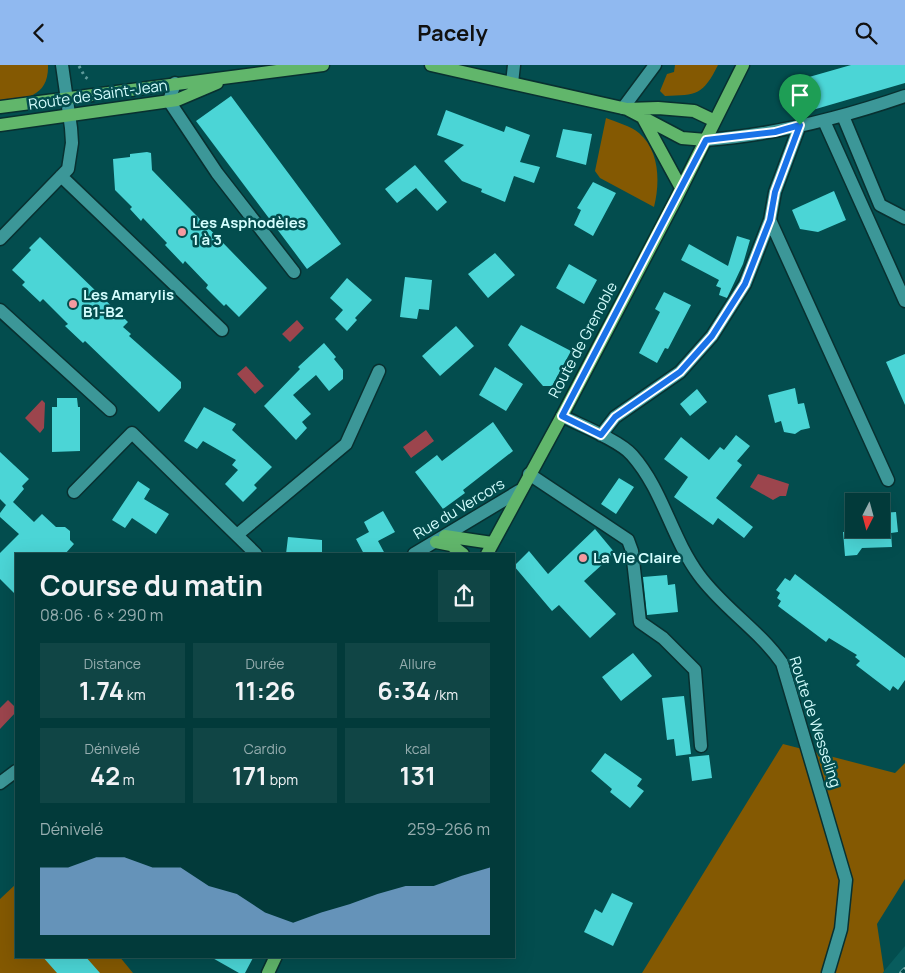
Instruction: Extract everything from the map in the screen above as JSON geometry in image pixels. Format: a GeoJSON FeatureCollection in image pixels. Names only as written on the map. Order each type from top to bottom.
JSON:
{"type":"FeatureCollection","features":[{"type":"Feature","properties":{"kind":"main road","name":"Route de Saint-Jean"},"geometry":{"type":"LineString","coordinates":[[0,107],[323,65]]}},
{"type":"Feature","properties":{"kind":"main road"},"geometry":{"type":"LineString","coordinates":[[431,65],[625,109],[658,108],[694,111],[715,121]]}},
{"type":"Feature","properties":{"kind":"main road","name":"Route de Grenoble"},"geometry":{"type":"LineString","coordinates":[[490,548],[562,416],[681,189],[742,65]]}},
{"type":"Feature","properties":{"kind":"main road","name":"Route de Saint-Jean"},"geometry":{"type":"LineString","coordinates":[[0,125],[177,100],[226,79]]}},
{"type":"Feature","properties":{"kind":"main road"},"geometry":{"type":"LineString","coordinates":[[625,109],[682,138],[706,140]]}},
{"type":"Feature","properties":{"kind":"main road"},"geometry":{"type":"LineString","coordinates":[[644,119],[681,189]]}},
{"type":"Feature","properties":{"kind":"main road"},"geometry":{"type":"LineString","coordinates":[[441,539],[490,548]]}},
{"type":"Feature","properties":{"kind":"main road"},"geometry":{"type":"LineString","coordinates":[[441,539],[462,553]]}},
{"type":"Feature","properties":{"kind":"main road"},"geometry":{"type":"LineString","coordinates":[[268,973],[275,958]]}},
{"type":"Feature","properties":{"kind":"street"},"geometry":{"type":"LineString","coordinates":[[0,239],[68,169],[72,143],[62,65]]}},
{"type":"Feature","properties":{"kind":"street"},"geometry":{"type":"LineString","coordinates":[[512,83],[514,65]]}},
{"type":"Feature","properties":{"kind":"street"},"geometry":{"type":"LineString","coordinates":[[625,109],[655,65]]}},
{"type":"Feature","properties":{"kind":"street"},"geometry":{"type":"LineString","coordinates":[[175,83],[169,101],[217,173],[294,272]]}},
{"type":"Feature","properties":{"kind":"street"},"geometry":{"type":"LineString","coordinates":[[706,140],[775,132],[824,121],[905,96]]}},
{"type":"Feature","properties":{"kind":"street"},"geometry":{"type":"LineString","coordinates":[[843,115],[880,205],[905,218]]}},
{"type":"Feature","properties":{"kind":"street"},"geometry":{"type":"LineString","coordinates":[[824,121],[905,301]]}},
{"type":"Feature","properties":{"kind":"street"},"geometry":{"type":"LineString","coordinates":[[601,435],[615,417],[680,372],[712,336],[745,284],[770,220],[775,192],[800,125]]}},
{"type":"Feature","properties":{"kind":"street"},"geometry":{"type":"LineString","coordinates":[[61,176],[222,330]]}},
{"type":"Feature","properties":{"kind":"street"},"geometry":{"type":"LineString","coordinates":[[770,220],[888,480]]}},
{"type":"Feature","properties":{"kind":"street"},"geometry":{"type":"LineString","coordinates":[[0,310],[110,410]]}},
{"type":"Feature","properties":{"kind":"street"},"geometry":{"type":"LineString","coordinates":[[237,535],[346,444],[379,371]]}},
{"type":"Feature","properties":{"kind":"street","name":"Route de Wesseling"},"geometry":{"type":"LineString","coordinates":[[562,416],[601,435],[631,454],[655,488],[680,545],[699,575],[724,604],[770,646],[782,663],[846,880],[841,929],[828,973]]}},
{"type":"Feature","properties":{"kind":"street"},"geometry":{"type":"LineString","coordinates":[[74,492],[132,433],[255,553]]}},
{"type":"Feature","properties":{"kind":"street"},"geometry":{"type":"LineString","coordinates":[[530,474],[628,540],[632,551],[640,622],[663,639],[695,670],[701,746]]}},
{"type":"Feature","properties":{"kind":"street","name":"Rue du Vercors"},"geometry":{"type":"LineString","coordinates":[[416,553],[520,491]]}},
{"type":"Feature","properties":{"kind":"street"},"geometry":{"type":"LineString","coordinates":[[0,783],[15,772]]}},
{"type":"Feature","properties":{"kind":"shaded area"},"geometry":{"type":"Polygon","coordinates":[[[0,65],[48,65],[47,76],[40,90],[34,94],[0,102],[0,65]]]}},
{"type":"Feature","properties":{"kind":"shaded area"},"geometry":{"type":"Polygon","coordinates":[[[675,65],[718,65],[708,82],[698,91],[692,94],[665,96],[660,91],[667,74],[674,72],[675,65]]]}},
{"type":"Feature","properties":{"kind":"shaded area"},"geometry":{"type":"Polygon","coordinates":[[[606,118],[628,126],[639,133],[651,149],[657,168],[657,188],[654,207],[600,178],[595,171],[606,118]]]}},
{"type":"Feature","properties":{"kind":"shaded area"},"geometry":{"type":"Polygon","coordinates":[[[297,320],[304,328],[290,342],[282,334],[297,320]]]}},
{"type":"Feature","properties":{"kind":"shaded area"},"geometry":{"type":"Polygon","coordinates":[[[246,366],[264,386],[255,394],[237,374],[246,366]]]}},
{"type":"Feature","properties":{"kind":"shaded area"},"geometry":{"type":"Polygon","coordinates":[[[42,400],[45,403],[44,428],[40,433],[25,418],[42,400]]]}},
{"type":"Feature","properties":{"kind":"shaded area"},"geometry":{"type":"Polygon","coordinates":[[[426,430],[434,441],[411,458],[403,447],[426,430]]]}},
{"type":"Feature","properties":{"kind":"shaded area"},"geometry":{"type":"Polygon","coordinates":[[[758,474],[789,484],[786,496],[780,496],[773,500],[750,487],[758,474]]]}},
{"type":"Feature","properties":{"kind":"shaded area"},"geometry":{"type":"Polygon","coordinates":[[[8,700],[15,707],[15,713],[0,729],[0,708],[8,700]]]}},
{"type":"Feature","properties":{"kind":"shaded area"},"geometry":{"type":"Polygon","coordinates":[[[783,744],[895,773],[905,763],[905,879],[877,924],[883,973],[642,973],[783,744]]]}},
{"type":"Feature","properties":{"kind":"shaded area"},"geometry":{"type":"Polygon","coordinates":[[[15,885],[15,958],[121,958],[133,973],[0,973],[0,899],[15,885]]]}},
{"type":"Feature","properties":{"kind":"shaded area"},"geometry":{"type":"Polygon","coordinates":[[[905,946],[905,973],[883,973],[884,971],[905,946]]]}},
{"type":"Feature","properties":{"kind":"building"},"geometry":{"type":"Polygon","coordinates":[[[851,65],[905,65],[905,83],[809,111],[802,79],[851,65]]]}},
{"type":"Feature","properties":{"kind":"building"},"geometry":{"type":"Polygon","coordinates":[[[231,96],[341,244],[307,269],[196,121],[231,96]]]}},
{"type":"Feature","properties":{"kind":"building"},"geometry":{"type":"Polygon","coordinates":[[[446,110],[504,132],[506,126],[530,135],[520,162],[540,167],[534,183],[514,176],[505,202],[481,192],[482,189],[462,181],[444,161],[464,145],[437,135],[446,110]]]}},
{"type":"Feature","properties":{"kind":"building"},"geometry":{"type":"Polygon","coordinates":[[[563,129],[592,134],[586,165],[556,157],[563,129]]]}},
{"type":"Feature","properties":{"kind":"building","name":"Les Asphodèles 1 à 3"},"geometry":{"type":"Polygon","coordinates":[[[147,152],[151,153],[152,170],[267,288],[239,317],[226,304],[224,306],[206,288],[208,285],[185,261],[183,264],[165,245],[167,243],[143,218],[141,221],[130,209],[132,207],[115,190],[113,159],[147,152]]]}},
{"type":"Feature","properties":{"kind":"building"},"geometry":{"type":"Polygon","coordinates":[[[415,165],[447,202],[437,211],[416,188],[397,203],[385,189],[415,165]]]}},
{"type":"Feature","properties":{"kind":"building"},"geometry":{"type":"Polygon","coordinates":[[[593,182],[616,193],[593,236],[574,225],[581,210],[577,208],[593,182]]]}},
{"type":"Feature","properties":{"kind":"building"},"geometry":{"type":"Polygon","coordinates":[[[834,191],[846,220],[818,232],[800,229],[792,210],[834,191]]]}},
{"type":"Feature","properties":{"kind":"building"},"geometry":{"type":"Polygon","coordinates":[[[737,236],[750,240],[743,264],[727,298],[719,295],[721,288],[716,286],[719,280],[681,260],[689,244],[728,266],[737,236]]]}},
{"type":"Feature","properties":{"kind":"building"},"geometry":{"type":"Polygon","coordinates":[[[40,237],[128,322],[123,327],[131,334],[129,336],[181,382],[181,388],[159,412],[85,341],[83,343],[65,326],[68,324],[43,299],[40,302],[22,285],[25,282],[12,270],[31,250],[29,248],[40,237]]]}},
{"type":"Feature","properties":{"kind":"building"},"geometry":{"type":"Polygon","coordinates":[[[495,253],[515,275],[488,298],[468,274],[495,253]]]}},
{"type":"Feature","properties":{"kind":"building"},"geometry":{"type":"Polygon","coordinates":[[[569,264],[597,280],[584,304],[556,288],[569,264]]]}},
{"type":"Feature","properties":{"kind":"building"},"geometry":{"type":"Polygon","coordinates":[[[405,277],[432,280],[429,310],[419,309],[417,319],[400,317],[405,277]]]}},
{"type":"Feature","properties":{"kind":"building"},"geometry":{"type":"Polygon","coordinates":[[[347,278],[372,300],[355,318],[357,320],[347,331],[335,319],[343,310],[330,298],[347,278]]]}},
{"type":"Feature","properties":{"kind":"building"},"geometry":{"type":"Polygon","coordinates":[[[664,292],[691,305],[668,349],[665,348],[657,363],[639,353],[660,312],[655,309],[664,292]]]}},
{"type":"Feature","properties":{"kind":"building"},"geometry":{"type":"Polygon","coordinates":[[[521,325],[571,351],[552,386],[543,386],[508,345],[521,325]]]}},
{"type":"Feature","properties":{"kind":"building"},"geometry":{"type":"Polygon","coordinates":[[[456,326],[474,346],[440,376],[422,356],[456,326]]]}},
{"type":"Feature","properties":{"kind":"building"},"geometry":{"type":"Polygon","coordinates":[[[324,343],[336,357],[334,359],[343,370],[343,379],[329,391],[316,375],[293,395],[311,414],[302,422],[307,428],[296,440],[264,406],[300,369],[298,367],[324,343]]]}},
{"type":"Feature","properties":{"kind":"building"},"geometry":{"type":"Polygon","coordinates":[[[905,354],[905,405],[886,362],[905,354]]]}},
{"type":"Feature","properties":{"kind":"building"},"geometry":{"type":"Polygon","coordinates":[[[495,367],[523,384],[506,411],[479,395],[495,367]]]}},
{"type":"Feature","properties":{"kind":"building"},"geometry":{"type":"Polygon","coordinates":[[[795,388],[798,404],[804,403],[810,428],[795,434],[784,432],[781,421],[775,423],[768,395],[795,388]]]}},
{"type":"Feature","properties":{"kind":"building"},"geometry":{"type":"Polygon","coordinates":[[[697,389],[707,402],[690,416],[680,404],[697,389]]]}},
{"type":"Feature","properties":{"kind":"building"},"geometry":{"type":"Polygon","coordinates":[[[57,398],[77,398],[78,407],[80,407],[80,451],[52,452],[52,407],[57,407],[57,398]]]}},
{"type":"Feature","properties":{"kind":"building"},"geometry":{"type":"Polygon","coordinates":[[[204,407],[236,424],[232,430],[272,467],[254,485],[257,488],[243,502],[225,484],[238,470],[232,465],[236,460],[203,441],[197,449],[184,441],[204,407]]]}},
{"type":"Feature","properties":{"kind":"building"},"geometry":{"type":"Polygon","coordinates":[[[493,422],[513,451],[463,490],[465,493],[443,509],[415,472],[437,455],[442,461],[493,422]]]}},
{"type":"Feature","properties":{"kind":"building"},"geometry":{"type":"Polygon","coordinates":[[[736,435],[750,446],[737,461],[742,465],[716,498],[753,527],[744,538],[718,518],[713,525],[674,497],[688,477],[664,459],[681,437],[709,460],[720,447],[724,450],[736,435]]]}},
{"type":"Feature","properties":{"kind":"building"},"geometry":{"type":"Polygon","coordinates":[[[0,452],[29,479],[22,486],[24,489],[13,502],[34,522],[42,514],[56,527],[65,527],[70,531],[70,540],[74,544],[66,553],[15,553],[15,594],[0,579],[0,553],[19,534],[0,517],[0,513],[6,505],[0,499],[0,452]]]}},
{"type":"Feature","properties":{"kind":"building"},"geometry":{"type":"Polygon","coordinates":[[[619,478],[634,487],[616,514],[601,504],[619,478]]]}},
{"type":"Feature","properties":{"kind":"building"},"geometry":{"type":"Polygon","coordinates":[[[138,481],[150,489],[144,499],[169,514],[156,534],[132,518],[125,528],[112,520],[138,481]]]}},
{"type":"Feature","properties":{"kind":"building"},"geometry":{"type":"Polygon","coordinates":[[[383,511],[395,532],[378,541],[384,553],[363,553],[356,539],[369,532],[364,522],[383,511]]]}},
{"type":"Feature","properties":{"kind":"building"},"geometry":{"type":"Polygon","coordinates":[[[890,512],[896,512],[898,532],[891,533],[892,547],[862,548],[857,555],[845,556],[843,532],[845,532],[845,538],[890,538],[890,512]]]}},
{"type":"Feature","properties":{"kind":"building"},"geometry":{"type":"Polygon","coordinates":[[[595,529],[615,553],[584,581],[616,614],[590,638],[559,605],[552,611],[515,565],[529,551],[548,574],[595,529]]]}},
{"type":"Feature","properties":{"kind":"building"},"geometry":{"type":"Polygon","coordinates":[[[288,537],[322,540],[322,553],[286,553],[288,537]]]}},
{"type":"Feature","properties":{"kind":"building"},"geometry":{"type":"Polygon","coordinates":[[[795,574],[905,658],[905,680],[898,690],[893,686],[890,691],[856,665],[860,661],[855,657],[857,655],[829,638],[826,642],[778,606],[781,601],[777,598],[780,593],[776,590],[785,578],[790,581],[795,574]]]}},
{"type":"Feature","properties":{"kind":"building"},"geometry":{"type":"Polygon","coordinates":[[[667,575],[668,585],[675,584],[678,612],[647,615],[643,577],[667,575]]]}},
{"type":"Feature","properties":{"kind":"building"},"geometry":{"type":"Polygon","coordinates":[[[633,653],[652,676],[621,701],[602,677],[633,653]]]}},
{"type":"Feature","properties":{"kind":"building"},"geometry":{"type":"Polygon","coordinates":[[[684,696],[691,754],[676,756],[674,739],[667,740],[662,698],[684,696]]]}},
{"type":"Feature","properties":{"kind":"building"},"geometry":{"type":"Polygon","coordinates":[[[605,753],[642,779],[637,786],[644,791],[630,808],[610,792],[612,789],[591,771],[605,753]]]}},
{"type":"Feature","properties":{"kind":"building"},"geometry":{"type":"Polygon","coordinates":[[[709,755],[712,778],[692,781],[689,757],[709,755]]]}},
{"type":"Feature","properties":{"kind":"building"},"geometry":{"type":"Polygon","coordinates":[[[612,893],[633,903],[613,946],[584,932],[595,909],[602,913],[612,893]]]}},
{"type":"Feature","properties":{"kind":"building"},"geometry":{"type":"Polygon","coordinates":[[[44,958],[87,958],[100,973],[57,973],[44,958]]]}},
{"type":"Feature","properties":{"kind":"building"},"geometry":{"type":"Polygon","coordinates":[[[213,958],[253,958],[245,973],[239,973],[213,958]]]}},
{"type":"Feature","properties":{"kind":"railway"},"geometry":{"type":"LineString","coordinates":[[902,973],[905,970]]}},
{"type":"Feature","properties":{"kind":"place","name":"Les Asphodèles 1 à 3"},"geometry":{"type":"Point","coordinates":[182,232]}},
{"type":"Feature","properties":{"kind":"place","name":"Les Amarylis B1-B2"},"geometry":{"type":"Point","coordinates":[73,304]}},
{"type":"Feature","properties":{"kind":"place","name":"La Vie Claire"},"geometry":{"type":"Point","coordinates":[583,558]}},
{"type":"Feature","properties":{"kind":"route"},"geometry":{"type":"LineString","coordinates":[[800,125],[775,192],[770,220],[745,284],[712,336],[680,372],[615,417],[601,435],[562,416],[706,140],[775,132],[800,125]]}}]}
